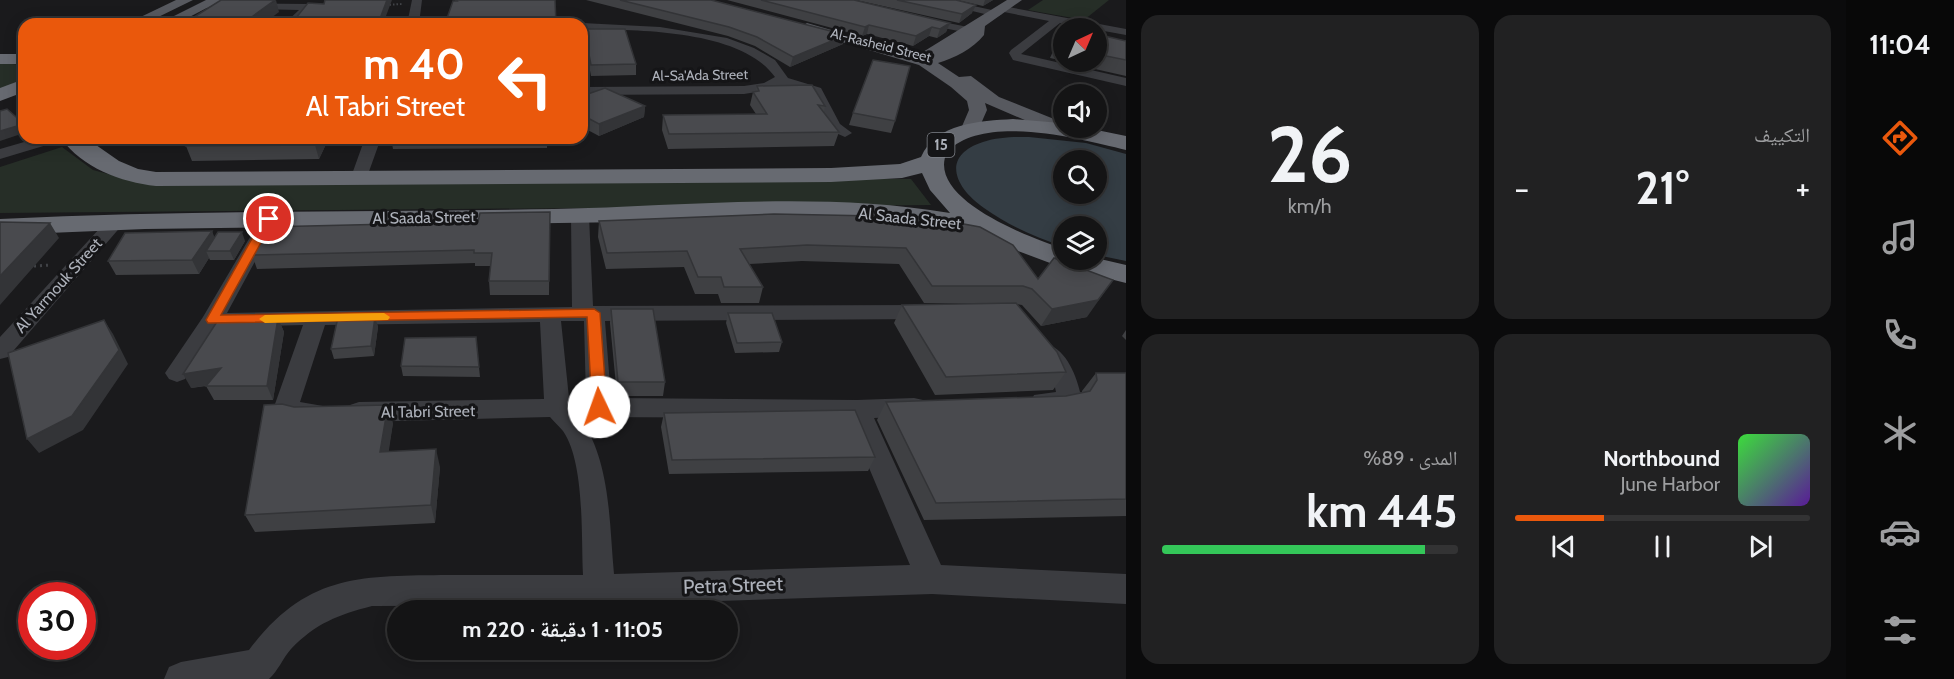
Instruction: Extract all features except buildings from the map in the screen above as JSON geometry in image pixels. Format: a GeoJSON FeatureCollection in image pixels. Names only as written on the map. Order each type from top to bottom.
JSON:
{"type":"FeatureCollection","features":[{"type":"Feature","properties":{"kind":"highway"},"geometry":{"type":"LineString","coordinates":[[0,59],[18,58]]}},
{"type":"Feature","properties":{"kind":"highway"},"geometry":{"type":"LineString","coordinates":[[0,95],[18,88]]}},
{"type":"Feature","properties":{"kind":"highway","name":"15"},"geometry":{"type":"LineString","coordinates":[[1053,129],[996,127],[969,131],[950,138],[937,149],[931,162],[933,174],[952,200],[992,228],[1032,248],[1053,255]]}},
{"type":"Feature","properties":{"kind":"highway","name":"15"},"geometry":{"type":"LineString","coordinates":[[1103,138],[1126,143]]}},
{"type":"Feature","properties":{"kind":"highway"},"geometry":{"type":"LineString","coordinates":[[80,144],[111,168],[144,179],[839,175],[902,171],[931,162]]}},
{"type":"Feature","properties":{"kind":"highway","name":"Al Saada Street"},"geometry":{"type":"LineString","coordinates":[[0,227],[117,220],[580,216],[794,211],[882,213],[946,219],[992,228]]}},
{"type":"Feature","properties":{"kind":"highway"},"geometry":{"type":"LineString","coordinates":[[1107,270],[1126,275]]}},
{"type":"Feature","properties":{"kind":"main road"},"geometry":{"type":"LineString","coordinates":[[933,56],[970,41],[974,30],[1016,0]]}},
{"type":"Feature","properties":{"kind":"main road"},"geometry":{"type":"LineString","coordinates":[[147,18],[182,3]]}},
{"type":"Feature","properties":{"kind":"main road"},"geometry":{"type":"LineString","coordinates":[[177,18],[211,3]]}},
{"type":"Feature","properties":{"kind":"main road","name":"Al-Rasheid Street"},"geometry":{"type":"LineString","coordinates":[[791,22],[933,56],[993,101],[1053,125]]}},
{"type":"Feature","properties":{"kind":"main road","name":"Al-Rasheid Street"},"geometry":{"type":"LineString","coordinates":[[824,31],[836,31],[933,56],[946,75],[975,99],[978,110],[969,131]]}},
{"type":"Feature","properties":{"kind":"street"},"geometry":{"type":"LineString","coordinates":[[932,0],[1053,18]]}},
{"type":"Feature","properties":{"kind":"street"},"geometry":{"type":"LineString","coordinates":[[414,18],[417,2]]}},
{"type":"Feature","properties":{"kind":"street"},"geometry":{"type":"LineString","coordinates":[[211,3],[308,7],[296,18]]}},
{"type":"Feature","properties":{"kind":"street"},"geometry":{"type":"LineString","coordinates":[[909,18],[974,30]]}},
{"type":"Feature","properties":{"kind":"street"},"geometry":{"type":"LineString","coordinates":[[1053,25],[1047,33],[1015,53],[1017,57],[1053,65]]}},
{"type":"Feature","properties":{"kind":"street","name":"Al-Sa'Ada Street"},"geometry":{"type":"LineString","coordinates":[[588,26],[664,29],[716,40],[771,62],[779,70],[780,80],[764,88],[744,90],[588,91]]}},
{"type":"Feature","properties":{"kind":"street"},"geometry":{"type":"LineString","coordinates":[[1107,28],[1126,32]]}},
{"type":"Feature","properties":{"kind":"street"},"geometry":{"type":"LineString","coordinates":[[1082,72],[1126,82]]}},
{"type":"Feature","properties":{"kind":"street"},"geometry":{"type":"LineString","coordinates":[[780,80],[816,91],[834,127],[846,133]]}},
{"type":"Feature","properties":{"kind":"street"},"geometry":{"type":"LineString","coordinates":[[0,154],[35,144]]}},
{"type":"Feature","properties":{"kind":"street"},"geometry":{"type":"LineString","coordinates":[[359,177],[371,144]]}},
{"type":"Feature","properties":{"kind":"street"},"geometry":{"type":"LineString","coordinates":[[580,216],[599,407]]}},
{"type":"Feature","properties":{"kind":"street"},"geometry":{"type":"LineString","coordinates":[[177,373],[212,320],[269,219]]}},
{"type":"Feature","properties":{"kind":"street","name":"Al Yarmouk Street"},"geometry":{"type":"LineString","coordinates":[[0,351],[117,220]]}},
{"type":"Feature","properties":{"kind":"street"},"geometry":{"type":"LineString","coordinates":[[212,320],[588,313],[953,312]]}},
{"type":"Feature","properties":{"kind":"street"},"geometry":{"type":"LineString","coordinates":[[550,314],[557,409],[572,425],[587,457],[591,480],[599,590]]}},
{"type":"Feature","properties":{"kind":"street","name":"Al Tabri Street"},"geometry":{"type":"LineString","coordinates":[[316,318],[287,404],[294,412],[599,407],[857,409],[937,406]]}},
{"type":"Feature","properties":{"kind":"street"},"geometry":{"type":"LineString","coordinates":[[1017,403],[1065,400],[1069,396],[1065,377],[1033,335]]}},
{"type":"Feature","properties":{"kind":"street"},"geometry":{"type":"LineString","coordinates":[[857,409],[932,579]]}},
{"type":"Feature","properties":{"kind":"street","name":"Petra Street"},"geometry":{"type":"LineString","coordinates":[[260,672],[279,638],[305,615],[331,601],[372,591],[599,590],[932,579],[1126,589]]}},
{"type":"Feature","properties":{"kind":"street"},"geometry":{"type":"LineString","coordinates":[[181,679],[260,672]]}},
{"type":"Feature","properties":{"kind":"path"},"geometry":{"type":"LineString","coordinates":[[384,5],[417,2]]}},
{"type":"Feature","properties":{"kind":"shaded area"},"geometry":{"type":"Polygon","coordinates":[[[1043,0],[1109,0],[1086,18],[1073,18],[1028,10],[1043,0]]]}},
{"type":"Feature","properties":{"kind":"shaded area"},"geometry":{"type":"Polygon","coordinates":[[[0,63],[18,64],[18,81],[0,90],[0,63]]]}},
{"type":"Feature","properties":{"kind":"shaded area"},"geometry":{"type":"Polygon","coordinates":[[[1029,137],[1086,143],[1126,154],[1126,261],[1107,257],[1107,216],[1053,216],[1053,242],[1012,225],[974,200],[960,182],[956,173],[957,164],[961,155],[970,148],[1000,138],[1029,137]]]}},
{"type":"Feature","properties":{"kind":"shaded area"},"geometry":{"type":"Polygon","coordinates":[[[62,147],[93,170],[142,183],[325,180],[911,179],[931,205],[0,213],[0,167],[62,147]]]}},
{"type":"Feature","properties":{"kind":"slow traffic"},"geometry":{"type":"LineString","coordinates":[[265,319],[384,317]]}},
{"type":"Feature","properties":{"kind":"route"},"geometry":{"type":"LineString","coordinates":[[269,219],[212,320],[594,313],[599,407]]}}]}
